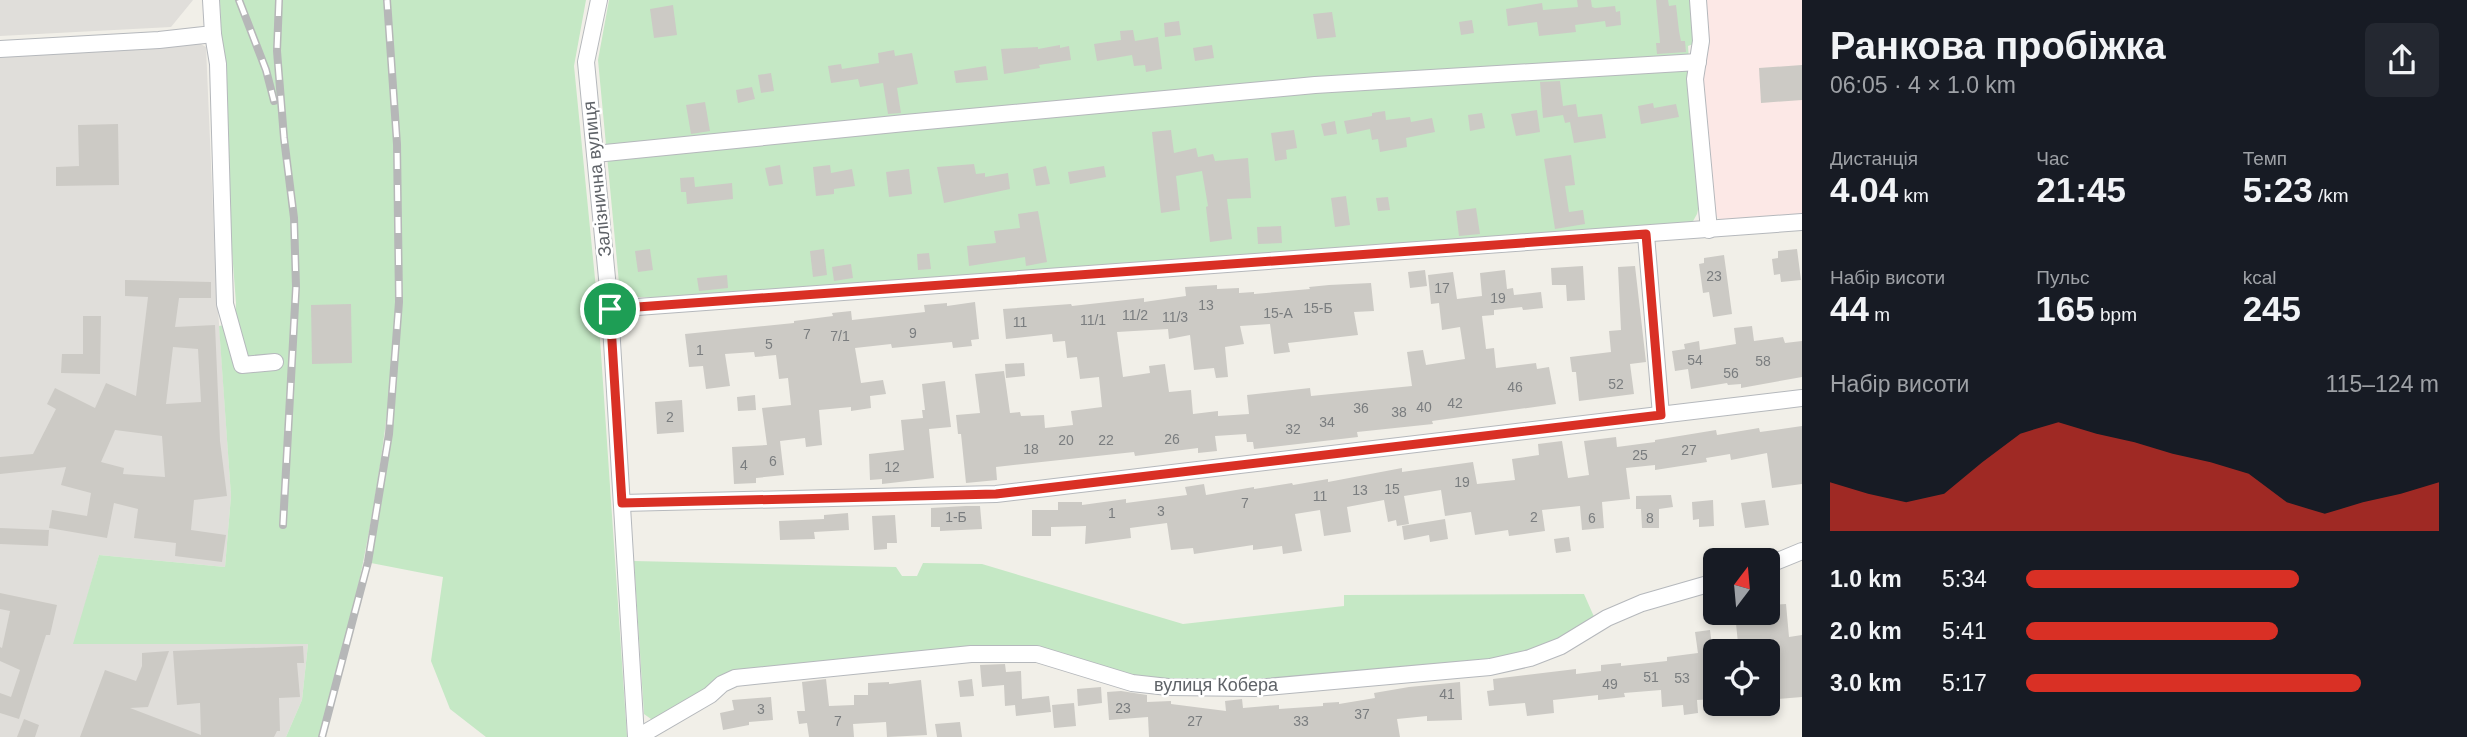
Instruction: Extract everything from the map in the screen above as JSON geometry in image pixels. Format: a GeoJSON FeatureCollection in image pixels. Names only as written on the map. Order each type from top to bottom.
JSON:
{"type":"FeatureCollection","features":[{"type":"Feature","properties":{"kind":"street"},"geometry":{"type":"LineString","coordinates":[[211,0],[218,64],[225,304],[242,365],[275,362]]}},
{"type":"Feature","properties":{"kind":"street","name":"Залізнична вулиця"},"geometry":{"type":"LineString","coordinates":[[600,0],[586,62],[610,309],[637,737]]}},
{"type":"Feature","properties":{"kind":"street"},"geometry":{"type":"LineString","coordinates":[[1699,0],[1701,41],[1695,79],[1709,230]]}},
{"type":"Feature","properties":{"kind":"street"},"geometry":{"type":"LineString","coordinates":[[0,49],[159,40],[213,34]]}},
{"type":"Feature","properties":{"kind":"street"},"geometry":{"type":"LineString","coordinates":[[595,154],[905,122],[1315,85],[1698,62]]}},
{"type":"Feature","properties":{"kind":"street"},"geometry":{"type":"LineString","coordinates":[[610,309],[1802,222]]}},
{"type":"Feature","properties":{"kind":"street"},"geometry":{"type":"LineString","coordinates":[[1646,234],[1661,415]]}},
{"type":"Feature","properties":{"kind":"street"},"geometry":{"type":"LineString","coordinates":[[622,503],[996,494],[1802,398]]}},
{"type":"Feature","properties":{"kind":"street"},"geometry":{"type":"LineString","coordinates":[[1780,560],[1802,551]]}},
{"type":"Feature","properties":{"kind":"street","name":"вулиця Кобера"},"geometry":{"type":"LineString","coordinates":[[637,737],[735,678],[971,654],[1037,654],[1132,683],[1168,687],[1255,688],[1490,667],[1530,658],[1561,646],[1606,618],[1642,603],[1703,585]]}},
{"type":"Feature","properties":{"kind":"shaded area"},"geometry":{"type":"Polygon","coordinates":[[[0,0],[193,0],[171,27],[0,36],[0,0]]]}},
{"type":"Feature","properties":{"kind":"shaded area"},"geometry":{"type":"Polygon","coordinates":[[[1705,0],[1802,0],[1802,214],[1722,221],[1715,215],[1700,80],[1705,0]]]}},
{"type":"Feature","properties":{"kind":"shaded area"},"geometry":{"type":"Polygon","coordinates":[[[199,43],[206,47],[216,280],[231,496],[225,567],[99,555],[74,644],[308,644],[302,700],[286,737],[0,737],[0,56],[199,43]]]}},
{"type":"Feature","properties":{"kind":"green space"},"geometry":{"type":"Polygon","coordinates":[[[220,0],[385,0],[392,114],[397,284],[392,358],[371,522],[348,630],[320,737],[286,737],[302,700],[308,644],[73,644],[99,555],[225,567],[231,496],[219,326],[235,323],[236,303],[223,133],[220,0]]]}},
{"type":"Feature","properties":{"kind":"green space"},"geometry":{"type":"Polygon","coordinates":[[[390,0],[586,0],[574,66],[598,309],[627,737],[486,737],[450,709],[431,661],[443,577],[371,563],[392,435],[401,302],[399,144],[390,0]]]}},
{"type":"Feature","properties":{"kind":"green space"},"geometry":{"type":"Polygon","coordinates":[[[609,0],[1693,0],[1696,43],[1688,46],[1700,201],[1692,223],[690,299],[637,297],[625,293],[619,283],[598,60],[609,0]]]}},
{"type":"Feature","properties":{"kind":"green space"},"geometry":{"type":"Polygon","coordinates":[[[634,561],[896,567],[902,576],[917,576],[923,563],[982,564],[1183,624],[1344,606],[1344,595],[1584,594],[1595,619],[1557,642],[1528,654],[1489,661],[1253,683],[1134,678],[1038,648],[733,674],[661,719],[651,719],[644,714],[634,561]]]}},
{"type":"Feature","properties":{"kind":"building"},"geometry":{"type":"Polygon","coordinates":[[[1577,0],[1591,0],[1592,7],[1595,8],[1615,6],[1616,12],[1620,11],[1621,25],[1606,27],[1605,21],[1575,25],[1576,32],[1539,36],[1537,22],[1508,26],[1506,9],[1542,3],[1543,10],[1578,7],[1577,0]]]}},
{"type":"Feature","properties":{"kind":"building"},"geometry":{"type":"Polygon","coordinates":[[[1656,0],[1668,0],[1669,6],[1676,5],[1681,41],[1685,41],[1686,52],[1657,54],[1656,43],[1660,43],[1656,0]]]}},
{"type":"Feature","properties":{"kind":"building"},"geometry":{"type":"Polygon","coordinates":[[[673,5],[677,35],[654,38],[650,9],[673,5]]]}},
{"type":"Feature","properties":{"kind":"building"},"geometry":{"type":"Polygon","coordinates":[[[1332,12],[1336,37],[1317,39],[1313,14],[1332,12]]]}},
{"type":"Feature","properties":{"kind":"building"},"geometry":{"type":"Polygon","coordinates":[[[1472,20],[1474,33],[1461,35],[1459,22],[1472,20]]]}},
{"type":"Feature","properties":{"kind":"building"},"geometry":{"type":"Polygon","coordinates":[[[1179,21],[1181,35],[1165,37],[1164,23],[1179,21]]]}},
{"type":"Feature","properties":{"kind":"building"},"geometry":{"type":"Polygon","coordinates":[[[1133,30],[1135,41],[1158,37],[1162,69],[1146,72],[1145,65],[1134,66],[1132,55],[1097,61],[1094,44],[1121,40],[1120,31],[1133,30]]]}},
{"type":"Feature","properties":{"kind":"building"},"geometry":{"type":"Polygon","coordinates":[[[1060,45],[1060,48],[1069,46],[1071,60],[1004,74],[1001,49],[1038,49],[1060,45]]]}},
{"type":"Feature","properties":{"kind":"building"},"geometry":{"type":"Polygon","coordinates":[[[1212,45],[1214,58],[1195,61],[1193,48],[1212,45]]]}},
{"type":"Feature","properties":{"kind":"building"},"geometry":{"type":"Polygon","coordinates":[[[894,50],[895,56],[912,53],[918,84],[897,88],[901,113],[888,114],[883,83],[860,87],[858,79],[831,83],[828,66],[841,64],[842,69],[879,63],[878,53],[894,50]]]}},
{"type":"Feature","properties":{"kind":"building"},"geometry":{"type":"Polygon","coordinates":[[[1802,65],[1802,100],[1761,103],[1759,68],[1802,65]]]}},
{"type":"Feature","properties":{"kind":"building"},"geometry":{"type":"Polygon","coordinates":[[[986,66],[988,80],[956,83],[954,71],[986,66]]]}},
{"type":"Feature","properties":{"kind":"building"},"geometry":{"type":"Polygon","coordinates":[[[771,73],[774,91],[761,93],[758,75],[771,73]]]}},
{"type":"Feature","properties":{"kind":"building"},"geometry":{"type":"Polygon","coordinates":[[[1560,81],[1563,106],[1576,104],[1578,117],[1602,114],[1606,138],[1574,143],[1570,122],[1565,123],[1563,115],[1543,118],[1540,82],[1560,81]]]}},
{"type":"Feature","properties":{"kind":"building"},"geometry":{"type":"Polygon","coordinates":[[[752,87],[755,99],[738,103],[736,90],[752,87]]]}},
{"type":"Feature","properties":{"kind":"building"},"geometry":{"type":"Polygon","coordinates":[[[705,102],[710,131],[691,134],[686,105],[705,102]]]}},
{"type":"Feature","properties":{"kind":"building"},"geometry":{"type":"Polygon","coordinates":[[[1653,103],[1654,108],[1676,104],[1679,117],[1641,124],[1638,106],[1653,103]]]}},
{"type":"Feature","properties":{"kind":"building"},"geometry":{"type":"Polygon","coordinates":[[[1537,110],[1540,132],[1516,136],[1511,114],[1537,110]]]}},
{"type":"Feature","properties":{"kind":"building"},"geometry":{"type":"Polygon","coordinates":[[[1385,111],[1386,120],[1410,117],[1411,122],[1432,118],[1435,132],[1406,138],[1407,147],[1380,152],[1378,139],[1372,140],[1370,129],[1347,134],[1344,121],[1385,111]]]}},
{"type":"Feature","properties":{"kind":"building"},"geometry":{"type":"Polygon","coordinates":[[[1482,113],[1485,128],[1470,131],[1468,115],[1482,113]]]}},
{"type":"Feature","properties":{"kind":"building"},"geometry":{"type":"Polygon","coordinates":[[[1335,121],[1337,134],[1324,136],[1321,124],[1335,121]]]}},
{"type":"Feature","properties":{"kind":"building"},"geometry":{"type":"Polygon","coordinates":[[[118,124],[119,185],[56,186],[56,167],[79,166],[78,125],[118,124]]]}},
{"type":"Feature","properties":{"kind":"building"},"geometry":{"type":"Polygon","coordinates":[[[1171,130],[1174,153],[1196,148],[1198,157],[1213,154],[1215,161],[1248,158],[1251,198],[1227,199],[1232,239],[1210,242],[1202,171],[1176,176],[1180,210],[1161,213],[1152,132],[1171,130]]]}},
{"type":"Feature","properties":{"kind":"building"},"geometry":{"type":"Polygon","coordinates":[[[1294,130],[1297,148],[1286,150],[1287,159],[1275,161],[1271,133],[1294,130]]]}},
{"type":"Feature","properties":{"kind":"building"},"geometry":{"type":"Polygon","coordinates":[[[1571,155],[1575,185],[1565,186],[1569,212],[1583,210],[1585,224],[1555,229],[1544,159],[1571,155]]]}},
{"type":"Feature","properties":{"kind":"building"},"geometry":{"type":"Polygon","coordinates":[[[974,164],[976,174],[985,173],[985,177],[1008,173],[1010,189],[944,203],[937,167],[974,164]]]}},
{"type":"Feature","properties":{"kind":"building"},"geometry":{"type":"Polygon","coordinates":[[[780,165],[783,184],[769,186],[765,168],[780,165]]]}},
{"type":"Feature","properties":{"kind":"building"},"geometry":{"type":"Polygon","coordinates":[[[830,165],[831,173],[852,169],[855,186],[834,189],[834,194],[816,196],[813,167],[830,165]]]}},
{"type":"Feature","properties":{"kind":"building"},"geometry":{"type":"Polygon","coordinates":[[[1046,166],[1050,184],[1036,186],[1033,169],[1046,166]]]}},
{"type":"Feature","properties":{"kind":"building"},"geometry":{"type":"Polygon","coordinates":[[[1104,166],[1106,177],[1070,184],[1068,172],[1104,166]]]}},
{"type":"Feature","properties":{"kind":"building"},"geometry":{"type":"Polygon","coordinates":[[[909,169],[912,194],[889,197],[886,172],[909,169]]]}},
{"type":"Feature","properties":{"kind":"building"},"geometry":{"type":"Polygon","coordinates":[[[694,177],[695,187],[732,183],[733,199],[687,204],[686,192],[681,192],[680,178],[694,177]]]}},
{"type":"Feature","properties":{"kind":"building"},"geometry":{"type":"Polygon","coordinates":[[[1346,196],[1350,225],[1335,227],[1331,198],[1346,196]]]}},
{"type":"Feature","properties":{"kind":"building"},"geometry":{"type":"Polygon","coordinates":[[[1388,197],[1390,210],[1378,211],[1376,198],[1388,197]]]}},
{"type":"Feature","properties":{"kind":"building"},"geometry":{"type":"Polygon","coordinates":[[[1476,208],[1480,234],[1459,236],[1456,211],[1476,208]]]}},
{"type":"Feature","properties":{"kind":"building"},"geometry":{"type":"Polygon","coordinates":[[[1038,211],[1047,262],[1026,266],[1025,257],[969,266],[967,246],[996,243],[994,231],[1020,228],[1018,214],[1038,211]]]}},
{"type":"Feature","properties":{"kind":"building"},"geometry":{"type":"Polygon","coordinates":[[[1281,226],[1282,243],[1258,244],[1257,227],[1281,226]]]}},
{"type":"Feature","properties":{"kind":"building"},"geometry":{"type":"Polygon","coordinates":[[[650,249],[653,270],[638,272],[635,251],[650,249]]]}},
{"type":"Feature","properties":{"kind":"building"},"geometry":{"type":"Polygon","coordinates":[[[824,249],[827,275],[813,277],[810,251],[824,249]]]}},
{"type":"Feature","properties":{"kind":"building"},"geometry":{"type":"Polygon","coordinates":[[[1797,249],[1801,280],[1781,282],[1780,274],[1774,275],[1772,259],[1778,258],[1778,251],[1797,249]]]}},
{"type":"Feature","properties":{"kind":"building"},"geometry":{"type":"Polygon","coordinates":[[[929,253],[931,269],[918,270],[917,254],[929,253]]]}},
{"type":"Feature","properties":{"kind":"building"},"geometry":{"type":"Polygon","coordinates":[[[1724,255],[1732,314],[1713,317],[1709,292],[1703,293],[1699,264],[1704,263],[1704,258],[1724,255]]]}},
{"type":"Feature","properties":{"kind":"building"},"geometry":{"type":"Polygon","coordinates":[[[851,264],[853,278],[834,281],[832,267],[851,264]]]}},
{"type":"Feature","properties":{"kind":"building"},"geometry":{"type":"Polygon","coordinates":[[[1583,266],[1585,300],[1567,301],[1566,285],[1552,285],[1551,268],[1583,266]]]}},
{"type":"Feature","properties":{"kind":"building"},"geometry":{"type":"Polygon","coordinates":[[[1635,266],[1646,362],[1630,364],[1634,394],[1579,401],[1576,372],[1572,372],[1570,357],[1611,352],[1609,331],[1621,330],[1618,267],[1635,266]]]}},
{"type":"Feature","properties":{"kind":"building"},"geometry":{"type":"Polygon","coordinates":[[[1425,270],[1427,286],[1410,288],[1408,272],[1425,270]]]}},
{"type":"Feature","properties":{"kind":"building"},"geometry":{"type":"Polygon","coordinates":[[[1505,270],[1507,289],[1513,288],[1514,295],[1541,292],[1543,308],[1494,310],[1494,315],[1482,316],[1486,349],[1494,348],[1496,368],[1536,363],[1537,369],[1549,367],[1556,404],[1432,421],[1433,424],[1357,432],[1358,437],[1254,449],[1253,442],[1247,442],[1246,434],[1215,436],[1217,451],[1198,453],[1198,448],[1135,456],[1134,452],[996,467],[997,480],[966,483],[961,434],[958,434],[956,415],[980,413],[975,374],[1004,371],[1010,413],[1020,412],[1021,416],[1044,415],[1045,428],[1073,425],[1071,411],[1102,407],[1099,377],[1080,379],[1077,357],[1067,358],[1065,341],[1053,342],[1052,334],[1006,339],[1003,309],[1072,306],[1144,298],[1144,302],[1186,296],[1185,287],[1217,285],[1217,289],[1239,288],[1239,293],[1254,294],[1371,283],[1374,311],[1354,312],[1358,335],[1288,343],[1290,352],[1274,354],[1270,324],[1240,326],[1244,344],[1225,347],[1228,377],[1216,378],[1214,368],[1194,370],[1190,335],[1169,339],[1168,329],[1117,332],[1123,377],[1150,373],[1149,366],[1165,364],[1169,392],[1191,390],[1193,414],[1218,411],[1218,416],[1249,414],[1247,395],[1310,388],[1311,396],[1412,386],[1407,352],[1423,350],[1426,365],[1465,359],[1460,327],[1442,330],[1439,303],[1431,304],[1428,275],[1453,272],[1457,299],[1482,296],[1480,273],[1505,270]]]}},
{"type":"Feature","properties":{"kind":"building"},"geometry":{"type":"Polygon","coordinates":[[[727,275],[728,288],[699,291],[697,278],[727,275]]]}},
{"type":"Feature","properties":{"kind":"building"},"geometry":{"type":"Polygon","coordinates":[[[125,280],[211,282],[211,298],[179,298],[175,327],[215,325],[220,441],[227,496],[194,500],[191,530],[226,535],[222,562],[175,556],[176,543],[134,538],[138,509],[114,503],[107,538],[49,528],[52,510],[87,516],[91,493],[61,485],[66,467],[0,474],[0,457],[33,454],[56,409],[47,404],[55,388],[95,408],[106,383],[136,396],[148,297],[125,296],[125,280]],[[173,347],[166,404],[201,402],[198,349],[173,347]],[[115,430],[101,462],[124,468],[123,474],[165,477],[162,436],[115,430]]]}},
{"type":"Feature","properties":{"kind":"building"},"geometry":{"type":"Polygon","coordinates":[[[975,302],[979,339],[971,340],[972,346],[953,348],[952,342],[892,348],[891,344],[855,348],[861,383],[883,380],[886,394],[870,396],[871,408],[851,411],[851,407],[819,410],[822,445],[806,447],[805,438],[780,441],[784,475],[756,478],[756,483],[734,484],[732,447],[767,445],[762,408],[791,405],[788,378],[779,379],[776,355],[755,357],[754,352],[725,354],[730,386],[706,389],[703,366],[689,367],[685,334],[794,323],[833,316],[832,313],[851,311],[852,320],[925,312],[924,305],[947,303],[947,306],[975,302]]]}},
{"type":"Feature","properties":{"kind":"building"},"geometry":{"type":"Polygon","coordinates":[[[351,304],[352,363],[312,364],[311,305],[351,304]]]}},
{"type":"Feature","properties":{"kind":"building"},"geometry":{"type":"Polygon","coordinates":[[[83,316],[101,316],[100,374],[61,373],[62,354],[83,354],[83,316]]]}},
{"type":"Feature","properties":{"kind":"building"},"geometry":{"type":"Polygon","coordinates":[[[1752,326],[1754,341],[1783,337],[1785,343],[1802,341],[1802,377],[1741,388],[1741,384],[1727,383],[1691,389],[1688,369],[1675,371],[1672,351],[1685,349],[1684,344],[1699,341],[1700,350],[1736,344],[1734,328],[1752,326]]]}},
{"type":"Feature","properties":{"kind":"building"},"geometry":{"type":"Polygon","coordinates":[[[1024,363],[1025,376],[1006,378],[1005,364],[1024,363]]]}},
{"type":"Feature","properties":{"kind":"building"},"geometry":{"type":"Polygon","coordinates":[[[945,381],[951,427],[929,429],[934,478],[882,484],[882,479],[870,480],[869,454],[904,450],[901,420],[923,418],[922,410],[925,410],[922,384],[945,381]]]}},
{"type":"Feature","properties":{"kind":"building"},"geometry":{"type":"Polygon","coordinates":[[[755,395],[756,410],[738,411],[737,397],[755,395]]]}},
{"type":"Feature","properties":{"kind":"building"},"geometry":{"type":"Polygon","coordinates":[[[682,400],[684,432],[657,434],[655,402],[682,400]]]}},
{"type":"Feature","properties":{"kind":"building"},"geometry":{"type":"Polygon","coordinates":[[[1802,426],[1802,484],[1772,488],[1767,453],[1731,460],[1730,454],[1706,458],[1707,462],[1655,470],[1655,465],[1626,468],[1630,499],[1602,502],[1604,528],[1582,530],[1580,506],[1542,510],[1545,531],[1509,536],[1508,530],[1475,535],[1471,512],[1445,516],[1441,490],[1404,496],[1409,524],[1397,526],[1396,520],[1388,522],[1384,500],[1347,507],[1351,532],[1324,536],[1320,510],[1295,514],[1302,551],[1283,554],[1282,546],[1253,550],[1253,545],[1194,554],[1193,548],[1171,550],[1167,523],[1130,528],[1131,538],[1085,544],[1086,526],[1051,527],[1051,536],[1032,536],[1032,510],[1058,510],[1058,502],[1082,502],[1082,505],[1126,499],[1126,503],[1187,495],[1185,487],[1204,484],[1206,495],[1328,479],[1328,482],[1402,468],[1402,472],[1473,462],[1477,484],[1515,480],[1512,459],[1539,455],[1538,444],[1562,441],[1568,478],[1589,475],[1584,441],[1616,437],[1617,447],[1716,430],[1717,435],[1759,428],[1760,432],[1802,426]]]}},
{"type":"Feature","properties":{"kind":"building"},"geometry":{"type":"Polygon","coordinates":[[[1671,495],[1673,507],[1659,509],[1659,528],[1642,528],[1641,509],[1636,509],[1636,496],[1671,495]]]}},
{"type":"Feature","properties":{"kind":"building"},"geometry":{"type":"Polygon","coordinates":[[[1713,500],[1714,526],[1699,527],[1699,519],[1693,520],[1692,502],[1713,500]]]}},
{"type":"Feature","properties":{"kind":"building"},"geometry":{"type":"Polygon","coordinates":[[[1765,500],[1769,525],[1745,528],[1741,503],[1765,500]]]}},
{"type":"Feature","properties":{"kind":"building"},"geometry":{"type":"Polygon","coordinates":[[[980,506],[982,529],[940,531],[940,527],[931,527],[931,508],[980,506]]]}},
{"type":"Feature","properties":{"kind":"building"},"geometry":{"type":"Polygon","coordinates":[[[848,513],[849,530],[814,532],[815,539],[780,540],[779,521],[824,519],[824,515],[848,513]]]}},
{"type":"Feature","properties":{"kind":"building"},"geometry":{"type":"Polygon","coordinates":[[[895,515],[897,543],[887,543],[887,549],[874,550],[872,516],[895,515]]]}},
{"type":"Feature","properties":{"kind":"building"},"geometry":{"type":"Polygon","coordinates":[[[1445,519],[1448,539],[1430,542],[1429,535],[1404,540],[1402,526],[1445,519]]]}},
{"type":"Feature","properties":{"kind":"building"},"geometry":{"type":"Polygon","coordinates":[[[0,528],[49,530],[48,546],[0,544],[0,528]]]}},
{"type":"Feature","properties":{"kind":"building"},"geometry":{"type":"Polygon","coordinates":[[[1569,537],[1571,551],[1556,553],[1554,539],[1569,537]]]}},
{"type":"Feature","properties":{"kind":"building"},"geometry":{"type":"Polygon","coordinates":[[[0,593],[57,605],[50,635],[46,635],[19,719],[0,713],[0,693],[11,697],[20,670],[0,661],[0,647],[2,648],[10,611],[0,609],[0,593]]]}},
{"type":"Feature","properties":{"kind":"building"},"geometry":{"type":"Polygon","coordinates":[[[1780,604],[1786,604],[1789,637],[1802,635],[1802,697],[1780,699],[1780,639],[1738,639],[1736,625],[1780,625],[1780,604]]]}},
{"type":"Feature","properties":{"kind":"building"},"geometry":{"type":"Polygon","coordinates":[[[1710,630],[1711,639],[1703,639],[1703,700],[1697,700],[1698,713],[1684,715],[1683,705],[1662,707],[1661,690],[1624,693],[1625,697],[1598,700],[1598,695],[1553,700],[1554,713],[1527,716],[1525,703],[1489,706],[1487,691],[1494,690],[1493,679],[1576,669],[1576,674],[1601,671],[1601,665],[1621,663],[1621,666],[1667,661],[1667,657],[1698,653],[1695,632],[1710,630]]]}},
{"type":"Feature","properties":{"kind":"building"},"geometry":{"type":"Polygon","coordinates":[[[303,646],[304,663],[297,663],[300,697],[279,698],[280,731],[277,731],[274,737],[80,737],[105,670],[136,681],[142,666],[142,653],[169,651],[148,707],[130,708],[201,735],[200,703],[177,705],[173,651],[303,646]]]}},
{"type":"Feature","properties":{"kind":"building"},"geometry":{"type":"Polygon","coordinates":[[[1005,664],[1006,672],[1021,671],[1022,699],[1049,696],[1051,712],[1016,716],[1015,705],[1005,706],[1004,685],[982,687],[980,665],[1005,664]]]}},
{"type":"Feature","properties":{"kind":"building"},"geometry":{"type":"Polygon","coordinates":[[[826,679],[829,706],[854,705],[854,695],[868,695],[868,683],[889,684],[921,680],[927,735],[887,737],[886,722],[853,724],[854,737],[809,737],[807,723],[799,724],[797,711],[805,711],[802,682],[826,679]]]}},
{"type":"Feature","properties":{"kind":"building"},"geometry":{"type":"Polygon","coordinates":[[[972,679],[974,696],[960,697],[958,681],[972,679]]]}},
{"type":"Feature","properties":{"kind":"building"},"geometry":{"type":"Polygon","coordinates":[[[1460,682],[1462,720],[1427,721],[1427,716],[1397,719],[1400,737],[1149,737],[1148,717],[1109,720],[1107,692],[1147,695],[1147,702],[1171,701],[1171,704],[1226,711],[1225,701],[1242,699],[1243,708],[1323,706],[1323,703],[1339,704],[1375,698],[1374,693],[1460,682]]]}},
{"type":"Feature","properties":{"kind":"building"},"geometry":{"type":"Polygon","coordinates":[[[1101,687],[1102,703],[1078,706],[1077,689],[1101,687]]]}},
{"type":"Feature","properties":{"kind":"building"},"geometry":{"type":"Polygon","coordinates":[[[771,697],[773,720],[749,722],[749,725],[723,730],[720,713],[734,710],[732,700],[771,697]]]}},
{"type":"Feature","properties":{"kind":"building"},"geometry":{"type":"Polygon","coordinates":[[[1074,703],[1076,726],[1054,728],[1052,705],[1074,703]]]}},
{"type":"Feature","properties":{"kind":"building"},"geometry":{"type":"Polygon","coordinates":[[[24,719],[39,725],[35,737],[17,737],[24,719]]]}},
{"type":"Feature","properties":{"kind":"building"},"geometry":{"type":"Polygon","coordinates":[[[960,722],[962,737],[937,737],[935,724],[960,722]]]}},
{"type":"Feature","properties":{"kind":"railway"},"geometry":{"type":"LineString","coordinates":[[239,0],[266,70],[274,101]]}},
{"type":"Feature","properties":{"kind":"railway"},"geometry":{"type":"LineString","coordinates":[[279,0],[277,51],[294,218],[296,287],[283,525]]}},
{"type":"Feature","properties":{"kind":"railway"},"geometry":{"type":"LineString","coordinates":[[322,737],[368,562],[389,434],[399,302],[397,144],[387,0]]}},
{"type":"Feature","properties":{"kind":"route"},"geometry":{"type":"LineString","coordinates":[[1646,234],[1661,415],[996,494],[622,503],[610,309],[1646,234]]}}]}
